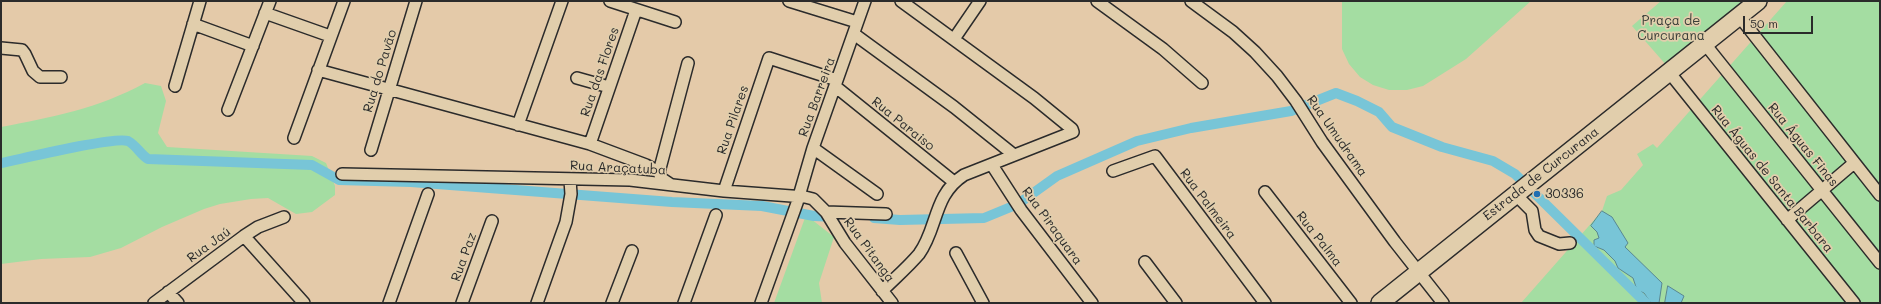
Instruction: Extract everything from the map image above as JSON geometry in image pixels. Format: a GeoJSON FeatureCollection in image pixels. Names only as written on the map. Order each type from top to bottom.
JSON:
{"type":"FeatureCollection","features":[{"type":"Feature","properties":{"kind":"main road","name":"Estrada de Curcurana"},"geometry":{"type":"LineString","coordinates":[[1380,303],[1758,1]]}},
{"type":"Feature","properties":{"kind":"street"},"geometry":{"type":"LineString","coordinates":[[175,86],[200,1]]}},
{"type":"Feature","properties":{"kind":"street"},"geometry":{"type":"LineString","coordinates":[[228,110],[270,1]]}},
{"type":"Feature","properties":{"kind":"street"},"geometry":{"type":"LineString","coordinates":[[294,138],[344,1]]}},
{"type":"Feature","properties":{"kind":"street","name":"Rua do Pavão"},"geometry":{"type":"LineString","coordinates":[[371,150],[416,1]]}},
{"type":"Feature","properties":{"kind":"street"},"geometry":{"type":"LineString","coordinates":[[518,125],[562,1]]}},
{"type":"Feature","properties":{"kind":"street"},"geometry":{"type":"LineString","coordinates":[[610,1],[675,22]]}},
{"type":"Feature","properties":{"kind":"street"},"geometry":{"type":"LineString","coordinates":[[789,1],[858,22]]}},
{"type":"Feature","properties":{"kind":"street","name":"Rua Barreira"},"geometry":{"type":"LineString","coordinates":[[762,303],[793,216],[813,148],[866,1]]}},
{"type":"Feature","properties":{"kind":"street"},"geometry":{"type":"LineString","coordinates":[[882,291],[919,253],[935,213],[954,182],[964,175],[1073,132],[1072,129],[1034,98],[901,1]]}},
{"type":"Feature","properties":{"kind":"street"},"geometry":{"type":"LineString","coordinates":[[954,39],[980,1]]}},
{"type":"Feature","properties":{"kind":"street"},"geometry":{"type":"LineString","coordinates":[[1097,1],[1162,49],[1202,83]]}},
{"type":"Feature","properties":{"kind":"street","name":"Rua Umudrama"},"geometry":{"type":"LineString","coordinates":[[1191,1],[1233,32],[1255,52],[1296,100],[1322,142],[1417,272],[1443,303]]}},
{"type":"Feature","properties":{"kind":"street","name":"Rua das Flores"},"geometry":{"type":"LineString","coordinates":[[590,144],[636,10]]}},
{"type":"Feature","properties":{"kind":"street"},"geometry":{"type":"LineString","coordinates":[[265,13],[330,36]]}},
{"type":"Feature","properties":{"kind":"street"},"geometry":{"type":"LineString","coordinates":[[1739,16],[1880,195]]}},
{"type":"Feature","properties":{"kind":"street"},"geometry":{"type":"LineString","coordinates":[[193,24],[253,46]]}},
{"type":"Feature","properties":{"kind":"street"},"geometry":{"type":"LineString","coordinates":[[854,34],[954,107],[1014,156]]}},
{"type":"Feature","properties":{"kind":"street","name":"Rua Águas Finas"},"geometry":{"type":"LineString","coordinates":[[1704,44],[1880,263]]}},
{"type":"Feature","properties":{"kind":"street"},"geometry":{"type":"LineString","coordinates":[[1,48],[22,50],[26,54],[33,71],[40,77],[61,77]]}},
{"type":"Feature","properties":{"kind":"street","name":"Rua Pilares"},"geometry":{"type":"LineString","coordinates":[[724,191],[769,58],[836,84]]}},
{"type":"Feature","properties":{"kind":"street"},"geometry":{"type":"LineString","coordinates":[[671,185],[661,178],[659,172],[688,63]]}},
{"type":"Feature","properties":{"kind":"street"},"geometry":{"type":"LineString","coordinates":[[318,70],[590,144],[646,164],[659,172]]}},
{"type":"Feature","properties":{"kind":"street","name":"Rua Águas de Santa Barbara"},"geometry":{"type":"LineString","coordinates":[[1669,72],[1854,303]]}},
{"type":"Feature","properties":{"kind":"street"},"geometry":{"type":"LineString","coordinates":[[577,78],[609,87]]}},
{"type":"Feature","properties":{"kind":"street","name":"Rua Paraiso"},"geometry":{"type":"LineString","coordinates":[[836,84],[954,182]]}},
{"type":"Feature","properties":{"kind":"street"},"geometry":{"type":"LineString","coordinates":[[813,148],[877,194]]}},
{"type":"Feature","properties":{"kind":"street","name":"Rua Palmeira"},"geometry":{"type":"LineString","coordinates":[[1113,171],[1155,156],[1265,303]]}},
{"type":"Feature","properties":{"kind":"street"},"geometry":{"type":"LineString","coordinates":[[1787,220],[1854,163]]}},
{"type":"Feature","properties":{"kind":"street","name":"Rua Piraquara"},"geometry":{"type":"LineString","coordinates":[[992,165],[1021,210],[1092,303]]}},
{"type":"Feature","properties":{"kind":"street","name":"Rua Araçatuba"},"geometry":{"type":"LineString","coordinates":[[342,174],[570,180],[630,180],[798,200],[813,199],[826,212]]}},
{"type":"Feature","properties":{"kind":"street"},"geometry":{"type":"LineString","coordinates":[[537,303],[566,222],[571,194],[570,180]]}},
{"type":"Feature","properties":{"kind":"street","name":"Rua Palma"},"geometry":{"type":"LineString","coordinates":[[1265,192],[1351,303]]}},
{"type":"Feature","properties":{"kind":"street"},"geometry":{"type":"LineString","coordinates":[[1518,193],[1532,211],[1535,230],[1539,236],[1559,244],[1570,243]]}},
{"type":"Feature","properties":{"kind":"street"},"geometry":{"type":"LineString","coordinates":[[389,303],[428,194]]}},
{"type":"Feature","properties":{"kind":"street"},"geometry":{"type":"LineString","coordinates":[[826,212],[886,214]]}},
{"type":"Feature","properties":{"kind":"street","name":"Rua Pitanga"},"geometry":{"type":"LineString","coordinates":[[826,212],[845,243],[892,303]]}},
{"type":"Feature","properties":{"kind":"street"},"geometry":{"type":"LineString","coordinates":[[684,303],[716,215]]}},
{"type":"Feature","properties":{"kind":"street","name":"Rua Jaú"},"geometry":{"type":"LineString","coordinates":[[154,303],[244,236],[258,227],[284,217]]}},
{"type":"Feature","properties":{"kind":"street","name":"Rua Paz"},"geometry":{"type":"LineString","coordinates":[[462,303],[492,221]]}},
{"type":"Feature","properties":{"kind":"street"},"geometry":{"type":"LineString","coordinates":[[244,236],[304,303]]}},
{"type":"Feature","properties":{"kind":"street"},"geometry":{"type":"LineString","coordinates":[[612,303],[632,251]]}},
{"type":"Feature","properties":{"kind":"street"},"geometry":{"type":"LineString","coordinates":[[956,253],[983,303]]}},
{"type":"Feature","properties":{"kind":"street"},"geometry":{"type":"LineString","coordinates":[[1145,262],[1176,303]]}},
{"type":"Feature","properties":{"kind":"street"},"geometry":{"type":"LineString","coordinates":[[168,292],[178,303]]}},
{"type":"Feature","properties":{"kind":"green space"},"geometry":{"type":"Polygon","coordinates":[[[1342,1],[1531,1],[1466,59],[1423,86],[1407,90],[1389,90],[1373,85],[1360,77],[1349,64],[1342,49],[1342,1]]]}},
{"type":"Feature","properties":{"kind":"green space","name":"Praça de Curcurana"},"geometry":{"type":"Polygon","coordinates":[[[1661,1],[1750,1],[1667,66],[1632,26],[1661,1]]]}},
{"type":"Feature","properties":{"kind":"green space"},"geometry":{"type":"Polygon","coordinates":[[[1787,1],[1880,1],[1880,303],[1521,303],[1602,211],[1607,196],[1621,190],[1643,165],[1637,154],[1653,144],[1657,148],[1787,1]]]}},
{"type":"Feature","properties":{"kind":"green space"},"geometry":{"type":"Polygon","coordinates":[[[145,83],[161,86],[166,101],[158,133],[167,147],[312,156],[326,163],[335,186],[335,195],[312,212],[296,214],[268,198],[220,204],[204,209],[162,227],[121,248],[90,257],[41,259],[1,264],[1,127],[57,116],[92,106],[145,83]]]}},
{"type":"Feature","properties":{"kind":"green space"},"geometry":{"type":"Polygon","coordinates":[[[806,215],[834,237],[819,283],[822,303],[774,303],[806,215]]]}},
{"type":"Feature","properties":{"kind":"water"},"geometry":{"type":"Polygon","coordinates":[[[1602,211],[1612,217],[1628,243],[1625,247],[1662,283],[1659,303],[1651,303],[1644,293],[1637,290],[1633,278],[1618,268],[1615,261],[1604,250],[1594,246],[1594,240],[1599,238],[1597,232],[1591,226],[1602,211]]]}},
{"type":"Feature","properties":{"kind":"water"},"geometry":{"type":"Polygon","coordinates":[[[1668,286],[1684,296],[1681,303],[1665,303],[1668,286]]]}},
{"type":"Feature","properties":{"kind":"waterway"},"geometry":{"type":"LineString","coordinates":[[874,218],[900,220],[984,218],[1018,204],[1057,176],[1137,141],[1191,128],[1291,111],[1336,93],[1379,112],[1392,127],[1442,147],[1493,161],[1515,174],[1646,303]]}},
{"type":"Feature","properties":{"kind":"waterway"},"geometry":{"type":"LineString","coordinates":[[1,163],[87,145],[120,140],[131,143],[148,159],[312,165],[339,180],[411,182],[672,202],[762,206],[814,216],[835,217]]}},
{"type":"Feature","properties":{"kind":"place","name":"30336"},"geometry":{"type":"Point","coordinates":[1537,194]}}]}
